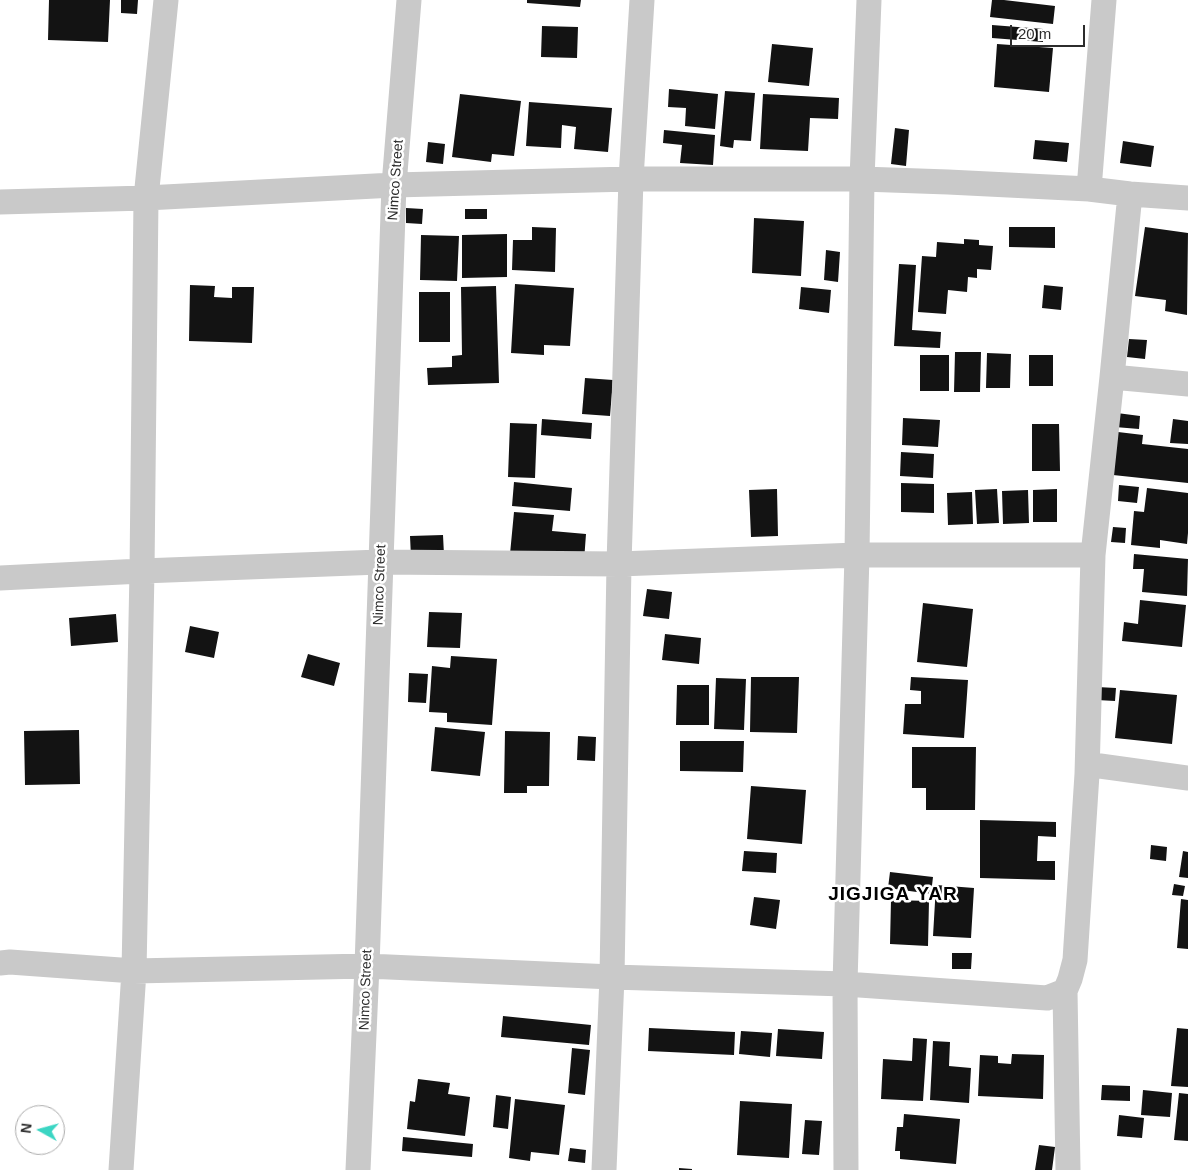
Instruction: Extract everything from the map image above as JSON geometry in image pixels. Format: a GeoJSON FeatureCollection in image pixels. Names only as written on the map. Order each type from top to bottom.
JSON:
{"type":"FeatureCollection","features":[{"type":"Feature","properties":{"kind":"street"},"geometry":{"type":"LineString","coordinates":[[121,1170],[134,971],[142,571],[146,198],[166,0]]}},
{"type":"Feature","properties":{"kind":"street","name":"Nimco Street"},"geometry":{"type":"LineString","coordinates":[[358,1170],[367,966],[394,185],[409,0]]}},
{"type":"Feature","properties":{"kind":"street"},"geometry":{"type":"LineString","coordinates":[[604,1170],[612,977],[619,564],[631,179],[642,0]]}},
{"type":"Feature","properties":{"kind":"street"},"geometry":{"type":"LineString","coordinates":[[846,1170],[845,984],[857,555],[862,179],[869,0]]}},
{"type":"Feature","properties":{"kind":"street"},"geometry":{"type":"LineString","coordinates":[[1089,189],[1104,0]]}},
{"type":"Feature","properties":{"kind":"street"},"geometry":{"type":"LineString","coordinates":[[0,202],[146,198],[394,185],[631,179],[862,179],[958,182],[1089,189],[1188,198]]}},
{"type":"Feature","properties":{"kind":"street"},"geometry":{"type":"LineString","coordinates":[[1068,1170],[1065,991],[1075,960],[1087,774],[1093,555],[1130,194]]}},
{"type":"Feature","properties":{"kind":"street"},"geometry":{"type":"LineString","coordinates":[[1112,377],[1188,384]]}},
{"type":"Feature","properties":{"kind":"street"},"geometry":{"type":"LineString","coordinates":[[0,578],[380,562],[619,564],[857,555],[1093,555]]}},
{"type":"Feature","properties":{"kind":"street"},"geometry":{"type":"LineString","coordinates":[[1087,774],[1091,767],[1100,766],[1188,778]]}},
{"type":"Feature","properties":{"kind":"street"},"geometry":{"type":"LineString","coordinates":[[0,963],[10,962],[134,971],[367,966],[612,977],[845,984],[1038,998],[1047,998],[1065,991]]}},
{"type":"Feature","properties":{"kind":"building"},"geometry":{"type":"Polygon","coordinates":[[[49,0],[110,0],[108,42],[48,40],[49,0]]]}},
{"type":"Feature","properties":{"kind":"building"},"geometry":{"type":"Polygon","coordinates":[[[121,0],[138,0],[137,14],[121,13],[121,0]]]}},
{"type":"Feature","properties":{"kind":"building"},"geometry":{"type":"Polygon","coordinates":[[[527,0],[581,0],[580,7],[527,3],[527,0]]]}},
{"type":"Feature","properties":{"kind":"building"},"geometry":{"type":"Polygon","coordinates":[[[992,0],[1055,6],[1053,24],[990,17],[992,0]]]}},
{"type":"Feature","properties":{"kind":"building"},"geometry":{"type":"Polygon","coordinates":[[[992,25],[1043,29],[1043,42],[992,38],[992,25]]]}},
{"type":"Feature","properties":{"kind":"building"},"geometry":{"type":"Polygon","coordinates":[[[542,26],[578,27],[577,58],[541,57],[542,26]]]}},
{"type":"Feature","properties":{"kind":"building"},"geometry":{"type":"Polygon","coordinates":[[[772,44],[813,48],[809,86],[768,82],[772,44]]]}},
{"type":"Feature","properties":{"kind":"building"},"geometry":{"type":"Polygon","coordinates":[[[997,44],[1053,48],[1049,92],[994,87],[997,44]]]}},
{"type":"Feature","properties":{"kind":"building"},"geometry":{"type":"Polygon","coordinates":[[[669,89],[718,94],[715,129],[685,126],[686,108],[668,107],[669,89]]]}},
{"type":"Feature","properties":{"kind":"building"},"geometry":{"type":"Polygon","coordinates":[[[725,91],[755,93],[751,141],[734,140],[733,148],[720,146],[725,91]]]}},
{"type":"Feature","properties":{"kind":"building"},"geometry":{"type":"Polygon","coordinates":[[[460,94],[521,101],[514,156],[492,154],[491,162],[452,157],[460,94]]]}},
{"type":"Feature","properties":{"kind":"building"},"geometry":{"type":"Polygon","coordinates":[[[763,94],[839,98],[838,119],[810,118],[808,151],[760,149],[763,94]]]}},
{"type":"Feature","properties":{"kind":"building"},"geometry":{"type":"Polygon","coordinates":[[[529,102],[612,108],[608,152],[574,149],[576,127],[562,125],[561,148],[526,146],[529,102]]]}},
{"type":"Feature","properties":{"kind":"building"},"geometry":{"type":"Polygon","coordinates":[[[895,128],[909,130],[906,166],[891,164],[895,128]]]}},
{"type":"Feature","properties":{"kind":"building"},"geometry":{"type":"Polygon","coordinates":[[[664,130],[715,135],[713,165],[680,163],[682,145],[663,143],[664,130]]]}},
{"type":"Feature","properties":{"kind":"building"},"geometry":{"type":"Polygon","coordinates":[[[1035,140],[1069,143],[1067,162],[1033,159],[1035,140]]]}},
{"type":"Feature","properties":{"kind":"building"},"geometry":{"type":"Polygon","coordinates":[[[1123,141],[1154,146],[1151,167],[1120,163],[1123,141]]]}},
{"type":"Feature","properties":{"kind":"building"},"geometry":{"type":"Polygon","coordinates":[[[428,142],[445,144],[443,164],[426,162],[428,142]]]}},
{"type":"Feature","properties":{"kind":"building"},"geometry":{"type":"Polygon","coordinates":[[[406,208],[423,209],[422,224],[406,223],[406,208]]]}},
{"type":"Feature","properties":{"kind":"building"},"geometry":{"type":"Polygon","coordinates":[[[465,209],[487,209],[487,219],[465,219],[465,209]]]}},
{"type":"Feature","properties":{"kind":"building"},"geometry":{"type":"Polygon","coordinates":[[[754,218],[804,221],[801,276],[752,273],[754,218]]]}},
{"type":"Feature","properties":{"kind":"building"},"geometry":{"type":"Polygon","coordinates":[[[532,227],[556,228],[555,272],[512,270],[513,240],[532,240],[532,227]]]}},
{"type":"Feature","properties":{"kind":"building"},"geometry":{"type":"Polygon","coordinates":[[[1009,227],[1055,227],[1055,248],[1009,247],[1009,227]]]}},
{"type":"Feature","properties":{"kind":"building"},"geometry":{"type":"Polygon","coordinates":[[[1145,227],[1188,233],[1187,315],[1165,311],[1166,300],[1135,296],[1145,227]]]}},
{"type":"Feature","properties":{"kind":"building"},"geometry":{"type":"Polygon","coordinates":[[[507,234],[507,277],[462,278],[462,235],[507,234]]]}},
{"type":"Feature","properties":{"kind":"building"},"geometry":{"type":"Polygon","coordinates":[[[421,235],[459,236],[457,281],[420,280],[421,235]]]}},
{"type":"Feature","properties":{"kind":"building"},"geometry":{"type":"Polygon","coordinates":[[[964,239],[979,240],[979,245],[993,246],[991,270],[977,269],[977,278],[968,277],[967,292],[948,290],[946,314],[918,312],[922,256],[936,257],[937,242],[964,244],[964,239]]]}},
{"type":"Feature","properties":{"kind":"building"},"geometry":{"type":"Polygon","coordinates":[[[826,250],[840,252],[838,282],[824,280],[826,250]]]}},
{"type":"Feature","properties":{"kind":"building"},"geometry":{"type":"Polygon","coordinates":[[[899,264],[916,265],[912,330],[941,332],[940,348],[894,346],[899,264]]]}},
{"type":"Feature","properties":{"kind":"building"},"geometry":{"type":"Polygon","coordinates":[[[515,284],[574,288],[570,346],[544,345],[544,355],[511,353],[515,284]]]}},
{"type":"Feature","properties":{"kind":"building"},"geometry":{"type":"Polygon","coordinates":[[[190,285],[215,286],[214,297],[232,298],[232,287],[254,287],[252,343],[189,341],[190,285]]]}},
{"type":"Feature","properties":{"kind":"building"},"geometry":{"type":"Polygon","coordinates":[[[1044,285],[1063,287],[1061,310],[1042,308],[1044,285]]]}},
{"type":"Feature","properties":{"kind":"building"},"geometry":{"type":"Polygon","coordinates":[[[496,286],[499,383],[428,385],[427,368],[452,367],[452,356],[462,355],[461,287],[496,286]]]}},
{"type":"Feature","properties":{"kind":"building"},"geometry":{"type":"Polygon","coordinates":[[[801,287],[831,290],[829,313],[799,309],[801,287]]]}},
{"type":"Feature","properties":{"kind":"building"},"geometry":{"type":"Polygon","coordinates":[[[419,292],[450,292],[450,342],[419,342],[419,292]]]}},
{"type":"Feature","properties":{"kind":"building"},"geometry":{"type":"Polygon","coordinates":[[[1129,339],[1147,340],[1145,359],[1127,357],[1129,339]]]}},
{"type":"Feature","properties":{"kind":"building"},"geometry":{"type":"Polygon","coordinates":[[[955,352],[981,352],[980,392],[954,392],[955,352]]]}},
{"type":"Feature","properties":{"kind":"building"},"geometry":{"type":"Polygon","coordinates":[[[987,353],[1011,354],[1010,388],[986,388],[987,353]]]}},
{"type":"Feature","properties":{"kind":"building"},"geometry":{"type":"Polygon","coordinates":[[[920,355],[949,355],[949,391],[920,391],[920,355]]]}},
{"type":"Feature","properties":{"kind":"building"},"geometry":{"type":"Polygon","coordinates":[[[1029,355],[1053,355],[1053,386],[1029,386],[1029,355]]]}},
{"type":"Feature","properties":{"kind":"building"},"geometry":{"type":"Polygon","coordinates":[[[585,378],[613,380],[610,416],[582,414],[585,378]]]}},
{"type":"Feature","properties":{"kind":"building"},"geometry":{"type":"Polygon","coordinates":[[[1117,413],[1140,416],[1139,429],[1115,427],[1117,413]]]}},
{"type":"Feature","properties":{"kind":"building"},"geometry":{"type":"Polygon","coordinates":[[[903,418],[940,420],[938,447],[902,445],[903,418]]]}},
{"type":"Feature","properties":{"kind":"building"},"geometry":{"type":"Polygon","coordinates":[[[542,419],[592,423],[591,439],[541,435],[542,419]]]}},
{"type":"Feature","properties":{"kind":"building"},"geometry":{"type":"Polygon","coordinates":[[[1173,419],[1188,421],[1188,444],[1170,443],[1173,419]]]}},
{"type":"Feature","properties":{"kind":"building"},"geometry":{"type":"Polygon","coordinates":[[[510,423],[537,424],[535,478],[508,477],[510,423]]]}},
{"type":"Feature","properties":{"kind":"building"},"geometry":{"type":"Polygon","coordinates":[[[1032,424],[1059,424],[1060,471],[1032,471],[1032,424]]]}},
{"type":"Feature","properties":{"kind":"building"},"geometry":{"type":"Polygon","coordinates":[[[1118,432],[1143,435],[1142,444],[1188,449],[1188,483],[1113,475],[1118,432]]]}},
{"type":"Feature","properties":{"kind":"building"},"geometry":{"type":"Polygon","coordinates":[[[901,452],[934,454],[933,478],[900,476],[901,452]]]}},
{"type":"Feature","properties":{"kind":"building"},"geometry":{"type":"Polygon","coordinates":[[[514,482],[572,488],[570,511],[512,506],[514,482]]]}},
{"type":"Feature","properties":{"kind":"building"},"geometry":{"type":"Polygon","coordinates":[[[901,483],[934,484],[934,513],[901,512],[901,483]]]}},
{"type":"Feature","properties":{"kind":"building"},"geometry":{"type":"Polygon","coordinates":[[[1119,485],[1139,487],[1137,503],[1118,501],[1119,485]]]}},
{"type":"Feature","properties":{"kind":"building"},"geometry":{"type":"Polygon","coordinates":[[[1147,488],[1188,493],[1187,544],[1160,540],[1160,548],[1131,545],[1134,511],[1144,512],[1147,488]]]}},
{"type":"Feature","properties":{"kind":"building"},"geometry":{"type":"Polygon","coordinates":[[[777,489],[778,536],[751,537],[749,490],[777,489]]]}},
{"type":"Feature","properties":{"kind":"building"},"geometry":{"type":"Polygon","coordinates":[[[997,489],[999,523],[977,524],[975,490],[997,489]]]}},
{"type":"Feature","properties":{"kind":"building"},"geometry":{"type":"Polygon","coordinates":[[[1057,489],[1057,522],[1033,522],[1033,490],[1057,489]]]}},
{"type":"Feature","properties":{"kind":"building"},"geometry":{"type":"Polygon","coordinates":[[[1028,490],[1029,523],[1003,524],[1002,491],[1028,490]]]}},
{"type":"Feature","properties":{"kind":"building"},"geometry":{"type":"Polygon","coordinates":[[[972,492],[973,524],[948,525],[947,493],[972,492]]]}},
{"type":"Feature","properties":{"kind":"building"},"geometry":{"type":"Polygon","coordinates":[[[514,512],[554,515],[552,531],[586,534],[584,561],[510,554],[514,512]]]}},
{"type":"Feature","properties":{"kind":"building"},"geometry":{"type":"Polygon","coordinates":[[[1113,527],[1126,528],[1125,543],[1111,542],[1113,527]]]}},
{"type":"Feature","properties":{"kind":"building"},"geometry":{"type":"Polygon","coordinates":[[[443,535],[444,555],[411,557],[410,536],[443,535]]]}},
{"type":"Feature","properties":{"kind":"building"},"geometry":{"type":"Polygon","coordinates":[[[1134,554],[1188,559],[1187,596],[1142,592],[1144,569],[1133,569],[1134,554]]]}},
{"type":"Feature","properties":{"kind":"building"},"geometry":{"type":"Polygon","coordinates":[[[647,589],[672,592],[669,619],[643,616],[647,589]]]}},
{"type":"Feature","properties":{"kind":"building"},"geometry":{"type":"Polygon","coordinates":[[[1140,600],[1186,605],[1182,647],[1122,641],[1124,622],[1138,624],[1140,600]]]}},
{"type":"Feature","properties":{"kind":"building"},"geometry":{"type":"Polygon","coordinates":[[[923,603],[973,609],[967,667],[917,662],[923,603]]]}},
{"type":"Feature","properties":{"kind":"building"},"geometry":{"type":"Polygon","coordinates":[[[429,612],[462,613],[460,648],[427,647],[429,612]]]}},
{"type":"Feature","properties":{"kind":"building"},"geometry":{"type":"Polygon","coordinates":[[[116,614],[118,642],[71,646],[69,618],[116,614]]]}},
{"type":"Feature","properties":{"kind":"building"},"geometry":{"type":"Polygon","coordinates":[[[190,626],[219,632],[214,658],[185,652],[190,626]]]}},
{"type":"Feature","properties":{"kind":"building"},"geometry":{"type":"Polygon","coordinates":[[[665,634],[701,638],[699,664],[662,660],[665,634]]]}},
{"type":"Feature","properties":{"kind":"building"},"geometry":{"type":"Polygon","coordinates":[[[308,654],[340,663],[334,686],[301,677],[308,654]]]}},
{"type":"Feature","properties":{"kind":"building"},"geometry":{"type":"Polygon","coordinates":[[[451,656],[497,659],[492,725],[447,722],[447,713],[429,712],[432,666],[450,668],[451,656]]]}},
{"type":"Feature","properties":{"kind":"building"},"geometry":{"type":"Polygon","coordinates":[[[409,673],[428,674],[426,703],[408,702],[409,673]]]}},
{"type":"Feature","properties":{"kind":"building"},"geometry":{"type":"Polygon","coordinates":[[[751,677],[799,677],[797,733],[750,732],[751,677]]]}},
{"type":"Feature","properties":{"kind":"building"},"geometry":{"type":"Polygon","coordinates":[[[911,677],[968,680],[964,738],[903,734],[905,704],[921,704],[921,691],[910,690],[911,677]]]}},
{"type":"Feature","properties":{"kind":"building"},"geometry":{"type":"Polygon","coordinates":[[[716,678],[746,679],[744,730],[714,729],[716,678]]]}},
{"type":"Feature","properties":{"kind":"building"},"geometry":{"type":"Polygon","coordinates":[[[677,685],[709,685],[709,725],[676,725],[677,685]]]}},
{"type":"Feature","properties":{"kind":"building"},"geometry":{"type":"Polygon","coordinates":[[[1097,687],[1116,688],[1115,701],[1097,700],[1097,687]]]}},
{"type":"Feature","properties":{"kind":"building"},"geometry":{"type":"Polygon","coordinates":[[[1120,690],[1177,695],[1172,744],[1115,738],[1120,690]]]}},
{"type":"Feature","properties":{"kind":"building"},"geometry":{"type":"Polygon","coordinates":[[[435,727],[485,732],[480,776],[431,771],[435,727]]]}},
{"type":"Feature","properties":{"kind":"building"},"geometry":{"type":"Polygon","coordinates":[[[79,730],[80,784],[25,785],[24,731],[79,730]]]}},
{"type":"Feature","properties":{"kind":"building"},"geometry":{"type":"Polygon","coordinates":[[[505,731],[550,732],[549,786],[527,786],[527,793],[504,793],[505,731]]]}},
{"type":"Feature","properties":{"kind":"building"},"geometry":{"type":"Polygon","coordinates":[[[578,736],[596,737],[595,761],[577,760],[578,736]]]}},
{"type":"Feature","properties":{"kind":"building"},"geometry":{"type":"Polygon","coordinates":[[[680,741],[744,741],[743,772],[680,771],[680,741]]]}},
{"type":"Feature","properties":{"kind":"building"},"geometry":{"type":"Polygon","coordinates":[[[912,747],[976,747],[975,810],[926,810],[926,788],[912,788],[912,747]]]}},
{"type":"Feature","properties":{"kind":"building"},"geometry":{"type":"Polygon","coordinates":[[[751,786],[806,790],[802,844],[747,839],[751,786]]]}},
{"type":"Feature","properties":{"kind":"building"},"geometry":{"type":"Polygon","coordinates":[[[980,820],[1056,822],[1056,837],[1038,836],[1037,861],[1055,861],[1055,880],[980,878],[980,820]]]}},
{"type":"Feature","properties":{"kind":"building"},"geometry":{"type":"Polygon","coordinates":[[[1151,845],[1167,847],[1166,861],[1150,859],[1151,845]]]}},
{"type":"Feature","properties":{"kind":"building"},"geometry":{"type":"Polygon","coordinates":[[[744,851],[777,853],[776,873],[742,871],[744,851]]]}},
{"type":"Feature","properties":{"kind":"building"},"geometry":{"type":"Polygon","coordinates":[[[1183,851],[1188,852],[1188,878],[1179,877],[1183,851]]]}},
{"type":"Feature","properties":{"kind":"building"},"geometry":{"type":"Polygon","coordinates":[[[890,872],[933,877],[931,894],[888,888],[890,872]]]}},
{"type":"Feature","properties":{"kind":"building"},"geometry":{"type":"Polygon","coordinates":[[[1174,884],[1185,886],[1183,896],[1172,895],[1174,884]]]}},
{"type":"Feature","properties":{"kind":"building"},"geometry":{"type":"Polygon","coordinates":[[[936,885],[974,888],[971,938],[933,936],[936,885]]]}},
{"type":"Feature","properties":{"kind":"building"},"geometry":{"type":"Polygon","coordinates":[[[754,897],[780,900],[776,929],[750,925],[754,897]]]}},
{"type":"Feature","properties":{"kind":"building"},"geometry":{"type":"Polygon","coordinates":[[[1181,899],[1188,900],[1188,949],[1177,948],[1181,899]]]}},
{"type":"Feature","properties":{"kind":"building"},"geometry":{"type":"Polygon","coordinates":[[[891,900],[929,901],[928,946],[890,944],[891,900]]]}},
{"type":"Feature","properties":{"kind":"building"},"geometry":{"type":"Polygon","coordinates":[[[952,953],[972,953],[971,969],[952,969],[952,953]]]}},
{"type":"Feature","properties":{"kind":"building"},"geometry":{"type":"Polygon","coordinates":[[[503,1016],[591,1025],[589,1045],[501,1037],[503,1016]]]}},
{"type":"Feature","properties":{"kind":"building"},"geometry":{"type":"Polygon","coordinates":[[[649,1028],[735,1032],[734,1055],[648,1051],[649,1028]]]}},
{"type":"Feature","properties":{"kind":"building"},"geometry":{"type":"Polygon","coordinates":[[[1177,1028],[1188,1029],[1188,1087],[1171,1086],[1177,1028]]]}},
{"type":"Feature","properties":{"kind":"building"},"geometry":{"type":"Polygon","coordinates":[[[778,1029],[824,1032],[822,1059],[776,1056],[778,1029]]]}},
{"type":"Feature","properties":{"kind":"building"},"geometry":{"type":"Polygon","coordinates":[[[741,1031],[772,1033],[770,1057],[739,1054],[741,1031]]]}},
{"type":"Feature","properties":{"kind":"building"},"geometry":{"type":"Polygon","coordinates":[[[913,1038],[927,1039],[923,1101],[881,1099],[883,1059],[912,1061],[913,1038]]]}},
{"type":"Feature","properties":{"kind":"building"},"geometry":{"type":"Polygon","coordinates":[[[933,1041],[950,1042],[949,1066],[971,1068],[969,1103],[930,1100],[933,1041]]]}},
{"type":"Feature","properties":{"kind":"building"},"geometry":{"type":"Polygon","coordinates":[[[572,1048],[590,1050],[585,1095],[568,1093],[572,1048]]]}},
{"type":"Feature","properties":{"kind":"building"},"geometry":{"type":"Polygon","coordinates":[[[1012,1054],[1044,1055],[1043,1099],[978,1096],[980,1055],[998,1056],[998,1063],[1011,1064],[1012,1054]]]}},
{"type":"Feature","properties":{"kind":"building"},"geometry":{"type":"Polygon","coordinates":[[[418,1079],[450,1083],[448,1094],[470,1097],[465,1136],[407,1129],[410,1101],[415,1102],[418,1079]]]}},
{"type":"Feature","properties":{"kind":"building"},"geometry":{"type":"Polygon","coordinates":[[[1102,1085],[1130,1086],[1130,1101],[1101,1100],[1102,1085]]]}},
{"type":"Feature","properties":{"kind":"building"},"geometry":{"type":"Polygon","coordinates":[[[1143,1090],[1172,1093],[1170,1117],[1141,1115],[1143,1090]]]}},
{"type":"Feature","properties":{"kind":"building"},"geometry":{"type":"Polygon","coordinates":[[[1179,1093],[1188,1094],[1188,1141],[1174,1140],[1179,1093]]]}},
{"type":"Feature","properties":{"kind":"building"},"geometry":{"type":"Polygon","coordinates":[[[496,1095],[511,1097],[508,1129],[493,1127],[496,1095]]]}},
{"type":"Feature","properties":{"kind":"building"},"geometry":{"type":"Polygon","coordinates":[[[515,1099],[565,1105],[559,1155],[531,1152],[530,1161],[509,1158],[515,1099]]]}},
{"type":"Feature","properties":{"kind":"building"},"geometry":{"type":"Polygon","coordinates":[[[740,1101],[792,1104],[789,1158],[737,1155],[740,1101]]]}},
{"type":"Feature","properties":{"kind":"building"},"geometry":{"type":"Polygon","coordinates":[[[904,1114],[960,1119],[956,1164],[900,1159],[900,1151],[895,1151],[897,1127],[903,1127],[904,1114]]]}},
{"type":"Feature","properties":{"kind":"building"},"geometry":{"type":"Polygon","coordinates":[[[1119,1115],[1144,1118],[1142,1138],[1117,1136],[1119,1115]]]}},
{"type":"Feature","properties":{"kind":"building"},"geometry":{"type":"Polygon","coordinates":[[[805,1120],[822,1121],[819,1155],[802,1154],[805,1120]]]}},
{"type":"Feature","properties":{"kind":"building"},"geometry":{"type":"Polygon","coordinates":[[[403,1137],[473,1144],[472,1157],[402,1151],[403,1137]]]}},
{"type":"Feature","properties":{"kind":"building"},"geometry":{"type":"Polygon","coordinates":[[[1039,1145],[1055,1147],[1052,1170],[1035,1170],[1039,1145]]]}},
{"type":"Feature","properties":{"kind":"building"},"geometry":{"type":"Polygon","coordinates":[[[570,1148],[586,1150],[585,1163],[568,1161],[570,1148]]]}},
{"type":"Feature","properties":{"kind":"building"},"geometry":{"type":"Polygon","coordinates":[[[679,1168],[692,1169],[692,1170],[679,1170],[679,1168]]]}},
{"type":"Feature","properties":{"kind":"district","name":"JIGJIGA YAR"},"geometry":{"type":"Point","coordinates":[893,895]}}]}
